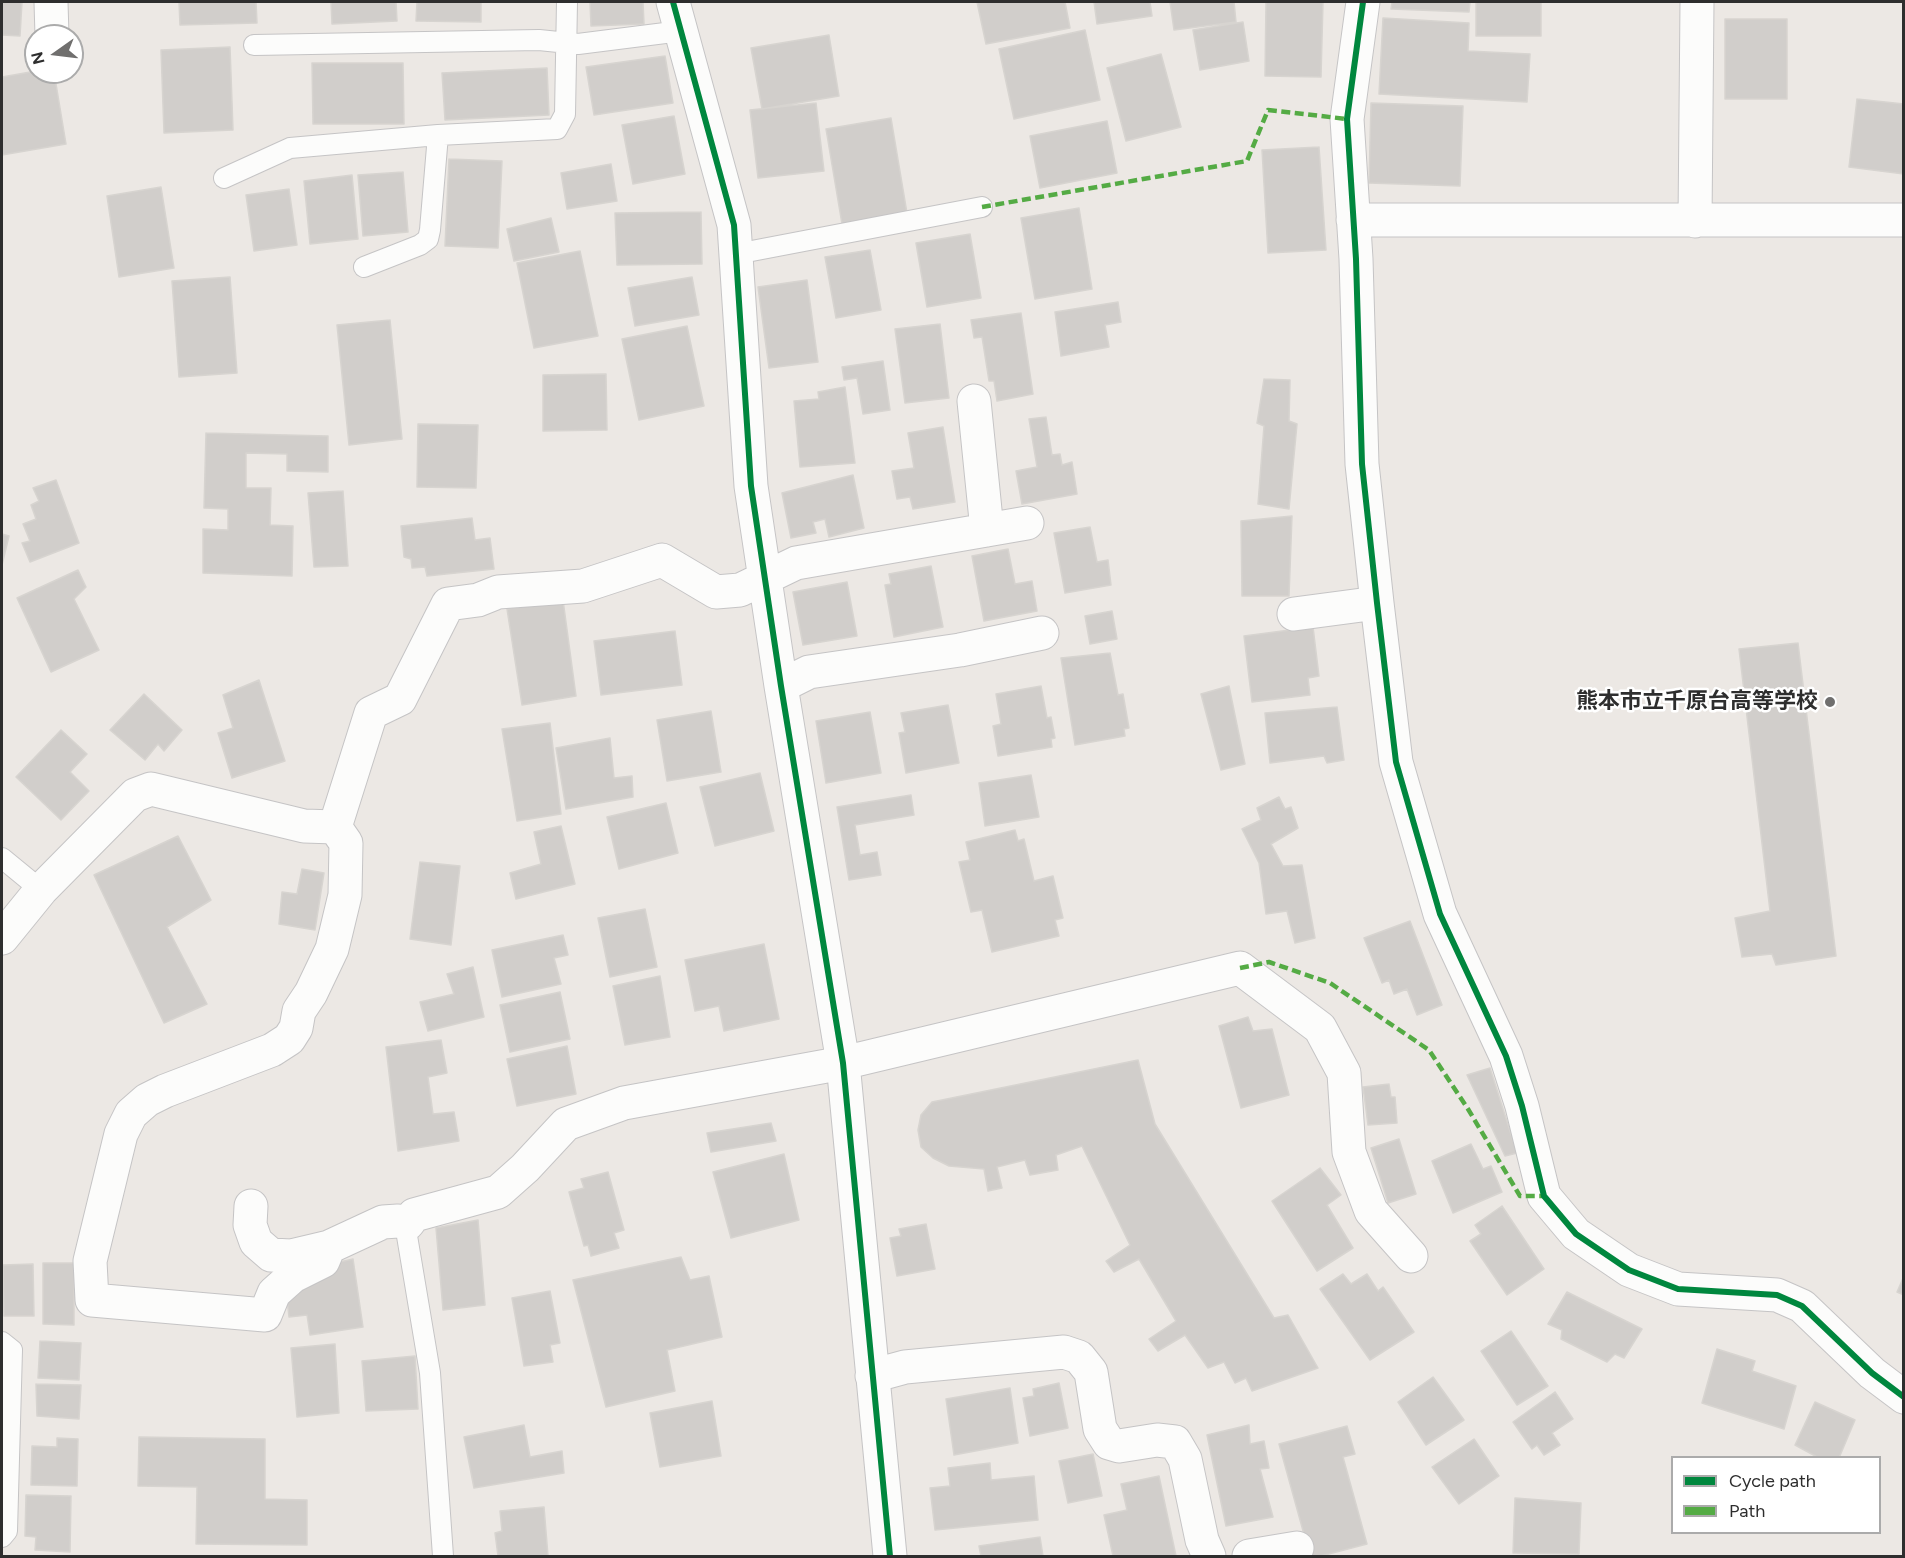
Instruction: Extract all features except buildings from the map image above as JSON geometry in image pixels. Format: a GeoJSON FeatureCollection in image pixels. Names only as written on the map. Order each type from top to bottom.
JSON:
{"type":"FeatureCollection","features":[{"type":"Feature","properties":{"kind":"street"},"geometry":{"type":"LineString","coordinates":[[51,2],[52,24]]}},
{"type":"Feature","properties":{"kind":"street"},"geometry":{"type":"LineString","coordinates":[[1363,2],[1347,119],[1356,259],[1362,464],[1396,762],[1440,914],[1506,1056],[1522,1106],[1544,1196],[1576,1234],[1629,1270],[1678,1289],[1777,1295],[1803,1306],[1872,1373],[1904,1396]]}},
{"type":"Feature","properties":{"kind":"street"},"geometry":{"type":"LineString","coordinates":[[1695,221],[1697,2]]}},
{"type":"Feature","properties":{"kind":"street"},"geometry":{"type":"LineString","coordinates":[[677,16],[734,225],[751,486],[781,686],[843,1063],[890,1557]]}},
{"type":"Feature","properties":{"kind":"street"},"geometry":{"type":"LineString","coordinates":[[1353,220],[1904,220]]}},
{"type":"Feature","properties":{"kind":"street"},"geometry":{"type":"LineString","coordinates":[[974,401],[987,530]]}},
{"type":"Feature","properties":{"kind":"street"},"geometry":{"type":"LineString","coordinates":[[335,827],[371,713],[400,699],[448,604],[478,600],[498,592],[584,586],[662,560],[717,592],[740,590],[796,563],[1027,524]]}},
{"type":"Feature","properties":{"kind":"street"},"geometry":{"type":"LineString","coordinates":[[1294,614],[1377,603]]}},
{"type":"Feature","properties":{"kind":"street"},"geometry":{"type":"LineString","coordinates":[[781,686],[809,672],[960,650],[1042,633]]}},
{"type":"Feature","properties":{"kind":"street"},"geometry":{"type":"LineString","coordinates":[[2,938],[41,890],[135,795],[151,789],[304,826],[335,827]]}},
{"type":"Feature","properties":{"kind":"street"},"geometry":{"type":"LineString","coordinates":[[329,1247],[323,1262],[293,1276],[274,1293],[265,1315],[92,1300],[90,1261],[121,1134],[131,1114],[147,1100],[165,1091],[272,1050],[289,1039],[296,1028],[299,1011],[311,993],[332,949],[345,895],[346,843],[335,827]]}},
{"type":"Feature","properties":{"kind":"street"},"geometry":{"type":"LineString","coordinates":[[251,1206],[250,1225],[256,1242],[271,1255],[291,1256],[329,1247],[384,1222],[408,1223],[414,1215],[498,1192],[525,1168],[566,1124],[624,1103],[843,1063],[1240,968],[1320,1028],[1344,1073],[1349,1152],[1371,1211],[1411,1256]]}},
{"type":"Feature","properties":{"kind":"street"},"geometry":{"type":"LineString","coordinates":[[873,1376],[904,1367],[1064,1352],[1079,1357],[1090,1372],[1100,1429],[1109,1443],[1119,1446],[1157,1440],[1175,1443],[1185,1459],[1202,1540],[1209,1557]]}},
{"type":"Feature","properties":{"kind":"street"},"geometry":{"type":"LineString","coordinates":[[1249,1557],[1297,1548]]}},
{"type":"Feature","properties":{"kind":"lane"},"geometry":{"type":"LineString","coordinates":[[224,178],[290,148],[438,135],[556,129],[565,114],[567,2]]}},
{"type":"Feature","properties":{"kind":"lane"},"geometry":{"type":"LineString","coordinates":[[254,45],[539,40],[578,44],[677,16]]}},
{"type":"Feature","properties":{"kind":"lane"},"geometry":{"type":"LineString","coordinates":[[364,267],[420,245],[428,239],[438,135]]}},
{"type":"Feature","properties":{"kind":"lane"},"geometry":{"type":"LineString","coordinates":[[736,254],[982,207]]}},
{"type":"Feature","properties":{"kind":"lane"},"geometry":{"type":"LineString","coordinates":[[2,858],[41,890]]}},
{"type":"Feature","properties":{"kind":"lane"},"geometry":{"type":"LineString","coordinates":[[408,1223],[407,1236],[430,1373],[443,1557]]}},
{"type":"Feature","properties":{"kind":"lane"},"geometry":{"type":"LineString","coordinates":[[2,1342],[12,1350],[7,1532],[2,1538]]}},
{"type":"Feature","properties":{"kind":"marked path"},"geometry":{"type":"LineString","coordinates":[[982,207],[1247,161],[1268,110],[1347,119]]}},
{"type":"Feature","properties":{"kind":"marked path"},"geometry":{"type":"LineString","coordinates":[[1240,968],[1269,962],[1330,983],[1429,1050],[1468,1109],[1520,1196],[1544,1196]]}},
{"type":"Feature","properties":{"kind":"cycle path"},"geometry":{"type":"LineString","coordinates":[[673,2],[734,225],[751,486],[781,686],[843,1063],[890,1556]]}},
{"type":"Feature","properties":{"kind":"cycle path"},"geometry":{"type":"LineString","coordinates":[[1363,2],[1347,119],[1356,259],[1362,464],[1396,762],[1440,914],[1506,1056],[1522,1106],[1544,1196],[1576,1234],[1629,1270],[1678,1289],[1777,1295],[1802,1306],[1872,1373],[1904,1397]]}},
{"type":"Feature","properties":{"kind":"place","name":"熊本市立千原台高等学校"},"geometry":{"type":"Point","coordinates":[1830,702]}}]}
